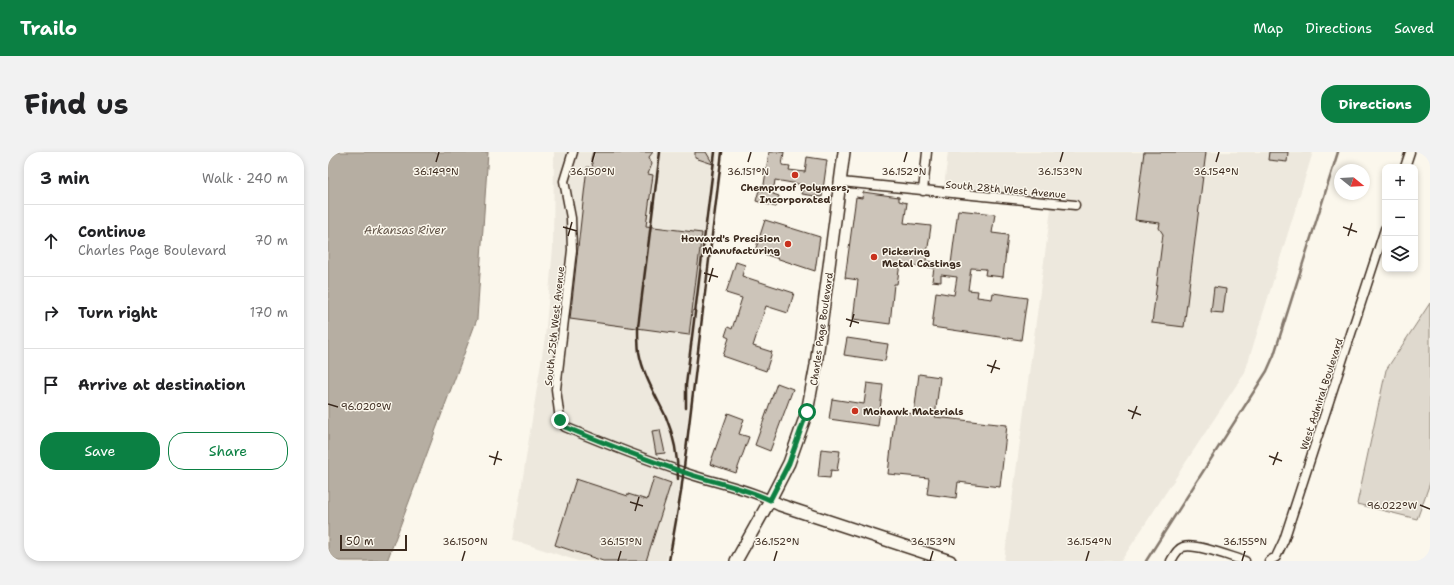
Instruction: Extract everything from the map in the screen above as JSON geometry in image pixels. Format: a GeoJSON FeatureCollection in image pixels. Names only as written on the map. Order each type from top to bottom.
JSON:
{"type":"FeatureCollection","features":[{"type":"Feature","properties":{"kind":"main road","name":"Charles Page Boulevard"},"geometry":{"type":"LineString","coordinates":[[736,561],[770,500],[799,438],[813,388],[844,152]]}},
{"type":"Feature","properties":{"kind":"main road"},"geometry":{"type":"LineString","coordinates":[[770,500],[780,505],[950,561]]}},
{"type":"Feature","properties":{"kind":"street","name":"South 25th West Avenue"},"geometry":{"type":"LineString","coordinates":[[572,152],[564,181],[571,218],[572,250],[556,389],[560,420],[565,427],[626,452],[690,474],[757,494],[770,500]]}},
{"type":"Feature","properties":{"kind":"street"},"geometry":{"type":"LineString","coordinates":[[923,191],[928,152]]}},
{"type":"Feature","properties":{"kind":"street"},"geometry":{"type":"LineString","coordinates":[[1406,164],[1410,152]]}},
{"type":"Feature","properties":{"kind":"street","name":"South 28th West Avenue"},"geometry":{"type":"LineString","coordinates":[[841,182],[1075,205]]}},
{"type":"Feature","properties":{"kind":"street","name":"West Admiral Boulevard"},"geometry":{"type":"LineString","coordinates":[[1269,561],[1276,557],[1284,540],[1383,236]]}},
{"type":"Feature","properties":{"kind":"street"},"geometry":{"type":"LineString","coordinates":[[1171,561],[1180,549],[1185,547],[1204,549],[1245,561]]}},
{"type":"Feature","properties":{"kind":"shaded area"},"geometry":{"type":"Polygon","coordinates":[[[554,152],[719,152],[690,403],[673,533],[666,561],[578,561],[513,540],[545,337],[553,248],[554,152]]]}},
{"type":"Feature","properties":{"kind":"shaded area"},"geometry":{"type":"Polygon","coordinates":[[[948,152],[1313,152],[1245,372],[1121,561],[1004,561],[1051,209],[943,197],[948,152]]]}},
{"type":"Feature","properties":{"kind":"shaded area"},"geometry":{"type":"Polygon","coordinates":[[[1430,303],[1430,483],[1417,519],[1357,504],[1386,370],[1430,303]]]}},
{"type":"Feature","properties":{"kind":"water","name":"Arkansas River"},"geometry":{"type":"Polygon","coordinates":[[[328,152],[488,152],[477,319],[387,561],[328,561],[328,152]]]}},
{"type":"Feature","properties":{"kind":"building"},"geometry":{"type":"Polygon","coordinates":[[[593,152],[653,152],[649,157],[652,164],[648,174],[653,175],[646,226],[702,233],[689,335],[570,319],[587,167],[593,168],[591,159],[593,152]]]}},
{"type":"Feature","properties":{"kind":"building"},"geometry":{"type":"Polygon","coordinates":[[[695,152],[706,152],[713,164],[695,158],[695,152]]]}},
{"type":"Feature","properties":{"kind":"building","name":"Chemproof Polymers, Incorporated"},"geometry":{"type":"Polygon","coordinates":[[[769,152],[784,152],[782,165],[790,166],[789,170],[805,172],[807,157],[827,160],[822,197],[802,194],[804,185],[775,180],[773,194],[779,196],[776,207],[756,201],[759,190],[763,191],[769,152]]]}},
{"type":"Feature","properties":{"kind":"building"},"geometry":{"type":"Polygon","coordinates":[[[1144,152],[1206,152],[1184,327],[1152,323],[1163,234],[1159,228],[1160,223],[1135,220],[1144,152]]]}},
{"type":"Feature","properties":{"kind":"building"},"geometry":{"type":"Polygon","coordinates":[[[1269,152],[1288,152],[1287,162],[1268,160],[1269,152]]]}},
{"type":"Feature","properties":{"kind":"building"},"geometry":{"type":"Polygon","coordinates":[[[863,192],[899,197],[899,201],[907,203],[904,223],[931,226],[926,261],[951,264],[958,210],[995,214],[992,233],[1008,235],[1003,277],[985,275],[986,269],[971,268],[968,290],[978,291],[977,297],[992,299],[993,293],[1027,298],[1021,340],[932,327],[936,292],[954,295],[957,277],[941,275],[941,282],[932,281],[934,268],[900,264],[897,284],[894,284],[890,324],[853,319],[858,280],[845,278],[856,197],[862,198],[863,192]]]}},
{"type":"Feature","properties":{"kind":"building","name":"Howard's Precision Manufacturing"},"geometry":{"type":"Polygon","coordinates":[[[765,220],[820,237],[815,271],[755,251],[765,220]]]}},
{"type":"Feature","properties":{"kind":"building"},"geometry":{"type":"Polygon","coordinates":[[[736,262],[745,265],[742,276],[794,293],[788,313],[766,306],[753,346],[772,352],[766,371],[723,356],[729,338],[725,336],[728,327],[732,329],[742,298],[726,293],[736,262]]]}},
{"type":"Feature","properties":{"kind":"building"},"geometry":{"type":"Polygon","coordinates":[[[1214,287],[1226,289],[1223,313],[1211,312],[1214,287]]]}},
{"type":"Feature","properties":{"kind":"building"},"geometry":{"type":"Polygon","coordinates":[[[847,338],[888,344],[885,361],[844,355],[847,338]]]}},
{"type":"Feature","properties":{"kind":"building"},"geometry":{"type":"Polygon","coordinates":[[[919,374],[940,377],[935,417],[1007,425],[1000,487],[958,482],[956,498],[927,494],[929,478],[888,474],[895,412],[914,414],[919,374]]]}},
{"type":"Feature","properties":{"kind":"building"},"geometry":{"type":"Polygon","coordinates":[[[777,383],[793,389],[770,451],[755,445],[777,383]]]}},
{"type":"Feature","properties":{"kind":"building","name":"Mohawk Materials"},"geometry":{"type":"Polygon","coordinates":[[[867,383],[883,385],[878,426],[829,419],[832,399],[864,404],[867,383]]]}},
{"type":"Feature","properties":{"kind":"building"},"geometry":{"type":"Polygon","coordinates":[[[728,413],[744,419],[739,434],[749,437],[736,473],[710,464],[728,413]]]}},
{"type":"Feature","properties":{"kind":"building"},"geometry":{"type":"Polygon","coordinates":[[[660,430],[665,453],[656,454],[652,431],[660,430]]]}},
{"type":"Feature","properties":{"kind":"building"},"geometry":{"type":"Polygon","coordinates":[[[821,449],[840,451],[837,471],[831,470],[830,478],[818,477],[821,449]]]}},
{"type":"Feature","properties":{"kind":"building"},"geometry":{"type":"Polygon","coordinates":[[[654,477],[671,483],[646,561],[603,561],[555,545],[576,479],[628,496],[628,494],[647,500],[654,477]]]}},
{"type":"Feature","properties":{"kind":"waterway"},"geometry":{"type":"LineString","coordinates":[[1146,561],[1267,371],[1274,355],[1338,152]]}},
{"type":"Feature","properties":{"kind":"railway"},"geometry":{"type":"LineString","coordinates":[[660,152],[638,327],[638,343],[641,361],[650,385],[666,417],[671,432],[676,456],[678,479]]}},
{"type":"Feature","properties":{"kind":"railway"},"geometry":{"type":"LineString","coordinates":[[686,408],[686,385],[715,152]]}},
{"type":"Feature","properties":{"kind":"railway"},"geometry":{"type":"LineString","coordinates":[[669,561],[681,492],[722,152]]}},
{"type":"Feature","properties":{"kind":"place","name":"Chemproof Polymers, Incorporated"},"geometry":{"type":"Point","coordinates":[795,175]}},
{"type":"Feature","properties":{"kind":"place","name":"Howard's Precision Manufacturing"},"geometry":{"type":"Point","coordinates":[788,244]}},
{"type":"Feature","properties":{"kind":"place","name":"Pickering Metal Castings"},"geometry":{"type":"Point","coordinates":[874,257]}},
{"type":"Feature","properties":{"kind":"place","name":"Mohawk Materials"},"geometry":{"type":"Point","coordinates":[855,411]}},
{"type":"Feature","properties":{"kind":"route"},"geometry":{"type":"LineString","coordinates":[[560,420],[565,427],[626,452],[690,474],[757,494],[770,500],[789,463],[807,412]]}}]}
